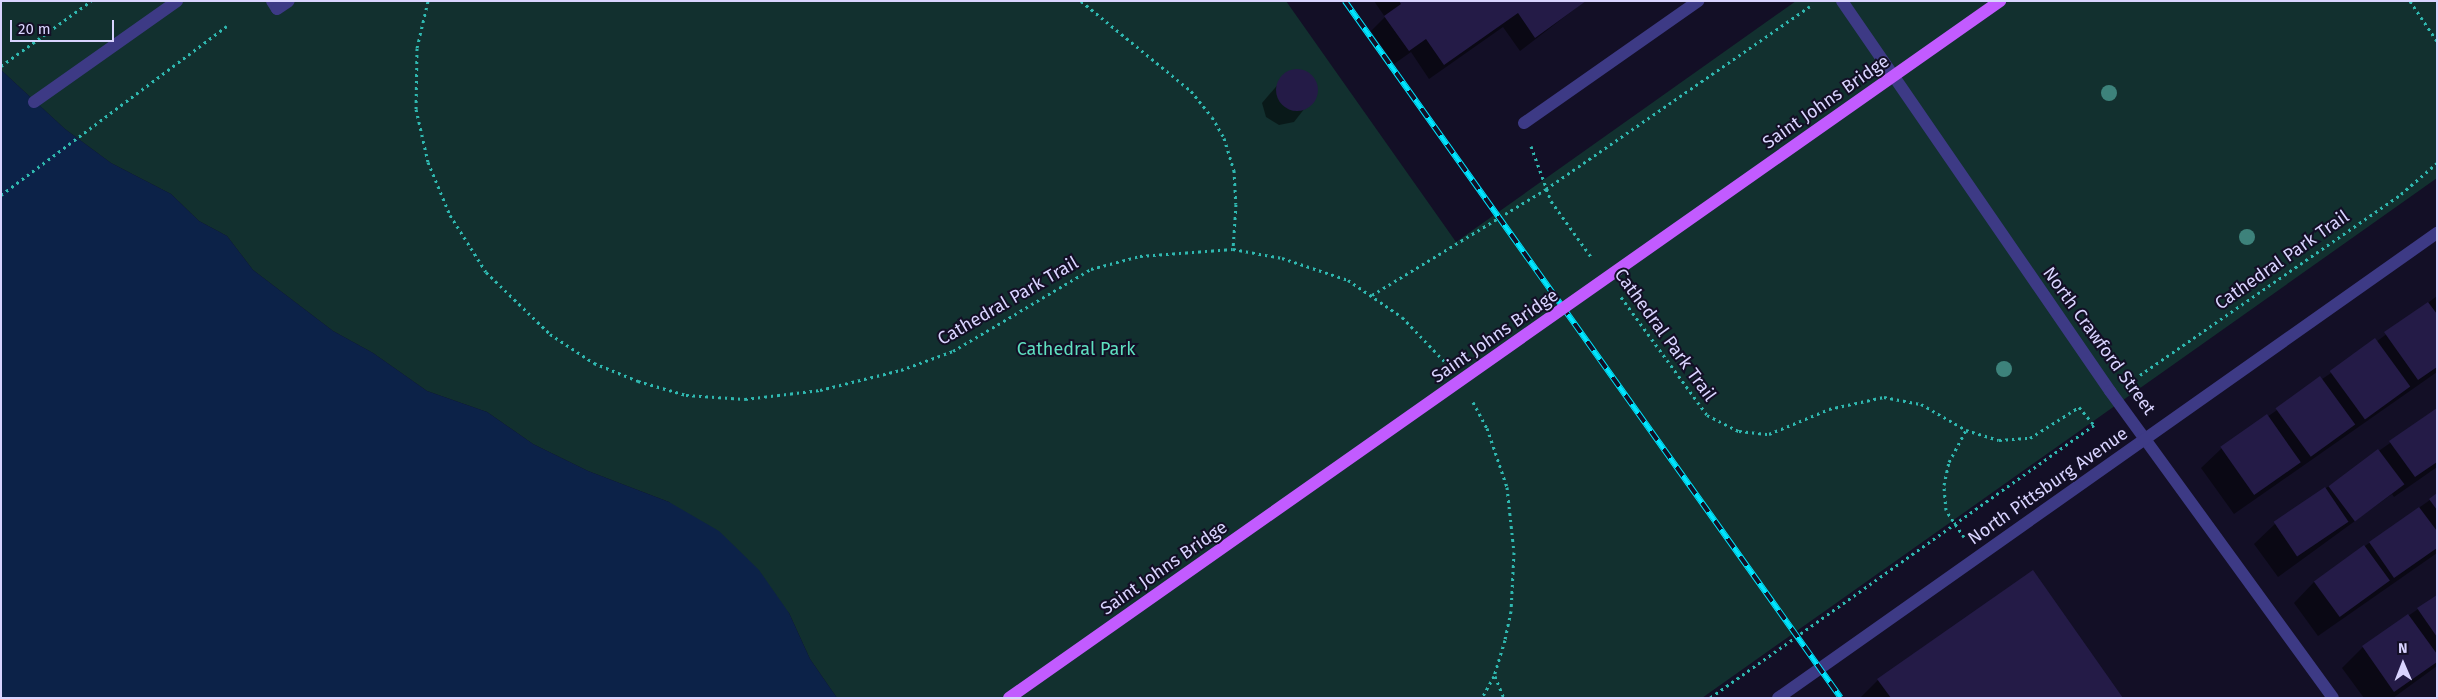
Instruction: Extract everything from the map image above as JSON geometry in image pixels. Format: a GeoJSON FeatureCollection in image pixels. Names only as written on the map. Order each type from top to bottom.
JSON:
{"type":"FeatureCollection","features":[{"type":"Feature","properties":{"kind":"main road","name":"Saint Johns Bridge"},"geometry":{"type":"LineString","coordinates":[[1009,698],[2000,1]]}},
{"type":"Feature","properties":{"kind":"street"},"geometry":{"type":"LineString","coordinates":[[34,102],[177,1]]}},
{"type":"Feature","properties":{"kind":"street"},"geometry":{"type":"LineString","coordinates":[[272,1],[277,9],[290,1]]}},
{"type":"Feature","properties":{"kind":"street"},"geometry":{"type":"LineString","coordinates":[[1524,124],[1698,1]]}},
{"type":"Feature","properties":{"kind":"street","name":"North Crawford Street"},"geometry":{"type":"LineString","coordinates":[[1842,1],[2110,390],[2147,438],[2333,698]]}},
{"type":"Feature","properties":{"kind":"street","name":"North Pittsburg Avenue"},"geometry":{"type":"LineString","coordinates":[[1778,698],[2437,233]]}},
{"type":"Feature","properties":{"kind":"path"},"geometry":{"type":"LineString","coordinates":[[1,66],[92,1]]}},
{"type":"Feature","properties":{"kind":"path","name":"Cathedral Park Trail"},"geometry":{"type":"LineString","coordinates":[[428,1],[419,31],[415,68],[416,109],[420,132],[450,215],[486,272],[550,334],[594,363],[660,389],[686,395],[745,399],[820,390],[925,362],[977,338],[1091,269],[1164,252],[1233,249],[1236,204],[1234,170],[1228,146],[1212,117],[1191,91],[1081,1]]}},
{"type":"Feature","properties":{"kind":"path"},"geometry":{"type":"LineString","coordinates":[[2410,1],[2437,41]]}},
{"type":"Feature","properties":{"kind":"path"},"geometry":{"type":"LineString","coordinates":[[1372,295],[1546,189],[1810,6]]}},
{"type":"Feature","properties":{"kind":"path"},"geometry":{"type":"LineString","coordinates":[[1,195],[227,26]]}},
{"type":"Feature","properties":{"kind":"path","name":"Cathedral Park Trail"},"geometry":{"type":"LineString","coordinates":[[1524,124],[1551,201],[1597,264]]}},
{"type":"Feature","properties":{"kind":"path","name":"Cathedral Park Trail"},"geometry":{"type":"LineString","coordinates":[[2140,375],[2401,194],[2437,163]]}},
{"type":"Feature","properties":{"kind":"path","name":"Cathedral Park Trail"},"geometry":{"type":"LineString","coordinates":[[1620,296],[1707,415],[1723,425],[1756,435],[1769,434],[1829,409],[1884,397],[1922,404],[1966,430],[2016,441],[2030,438],[2079,407],[2094,425],[1710,698]]}},
{"type":"Feature","properties":{"kind":"path"},"geometry":{"type":"LineString","coordinates":[[1966,430],[1949,462],[1944,486],[1946,510],[1954,524],[1979,556]]}},
{"type":"Feature","properties":{"kind":"path"},"geometry":{"type":"LineString","coordinates":[[1494,676],[1504,698]]}},
{"type":"Feature","properties":{"kind":"green space","name":"Cathedral Park"},"geometry":{"type":"Polygon","coordinates":[[[1,1],[1286,1],[1456,242],[1796,1],[2437,1],[2437,178],[1702,698],[837,698],[810,659],[789,613],[669,502],[588,471],[533,444],[487,412],[427,391],[373,353],[333,331],[253,270],[227,236],[199,221],[171,194],[111,163],[65,129],[1,70],[1,1]]]}},
{"type":"Feature","properties":{"kind":"water"},"geometry":{"type":"Polygon","coordinates":[[[1,70],[65,129],[111,163],[171,194],[199,221],[227,236],[253,270],[333,331],[373,353],[427,391],[487,412],[533,444],[588,471],[669,502],[719,531],[759,570],[789,613],[810,659],[837,698],[1,698],[1,70]]]}},
{"type":"Feature","properties":{"kind":"building"},"geometry":{"type":"Polygon","coordinates":[[[1399,1],[1586,1],[1535,38],[1518,13],[1444,65],[1426,39],[1409,51],[1384,16],[1401,4],[1399,1]]]}},
{"type":"Feature","properties":{"kind":"building"},"geometry":{"type":"Polygon","coordinates":[[[1297,69],[1312,75],[1318,90],[1312,105],[1297,111],[1282,105],[1276,90],[1282,75],[1297,69]]]}},
{"type":"Feature","properties":{"kind":"building"},"geometry":{"type":"Polygon","coordinates":[[[2428,302],[2437,314],[2437,367],[2418,380],[2384,332],[2428,302]]]}},
{"type":"Feature","properties":{"kind":"building"},"geometry":{"type":"Polygon","coordinates":[[[2375,338],[2410,387],[2365,419],[2330,371],[2375,338]]]}},
{"type":"Feature","properties":{"kind":"building"},"geometry":{"type":"Polygon","coordinates":[[[2320,376],[2355,425],[2311,457],[2276,408],[2320,376]]]}},
{"type":"Feature","properties":{"kind":"building"},"geometry":{"type":"Polygon","coordinates":[[[2437,408],[2437,462],[2415,477],[2389,441],[2437,408]]]}},
{"type":"Feature","properties":{"kind":"building"},"geometry":{"type":"Polygon","coordinates":[[[2267,414],[2301,462],[2254,495],[2220,447],[2267,414]]]}},
{"type":"Feature","properties":{"kind":"building"},"geometry":{"type":"Polygon","coordinates":[[[2378,449],[2404,484],[2355,521],[2328,486],[2378,449]]]}},
{"type":"Feature","properties":{"kind":"building"},"geometry":{"type":"Polygon","coordinates":[[[2325,487],[2348,522],[2297,556],[2274,522],[2325,487]]]}},
{"type":"Feature","properties":{"kind":"building"},"geometry":{"type":"Polygon","coordinates":[[[2437,493],[2437,510],[2429,499],[2437,493]]]}},
{"type":"Feature","properties":{"kind":"building"},"geometry":{"type":"Polygon","coordinates":[[[2419,507],[2437,531],[2437,548],[2394,578],[2369,542],[2419,507]]]}},
{"type":"Feature","properties":{"kind":"building"},"geometry":{"type":"Polygon","coordinates":[[[2364,545],[2390,581],[2340,617],[2314,581],[2364,545]]]}},
{"type":"Feature","properties":{"kind":"building"},"geometry":{"type":"Polygon","coordinates":[[[2033,570],[2123,698],[1891,698],[1877,679],[2033,570]]]}},
{"type":"Feature","properties":{"kind":"building"},"geometry":{"type":"Polygon","coordinates":[[[2437,595],[2437,637],[2417,608],[2437,595]]]}},
{"type":"Feature","properties":{"kind":"building"},"geometry":{"type":"Polygon","coordinates":[[[2408,614],[2437,654],[2437,662],[2394,692],[2362,646],[2408,614]]]}},
{"type":"Feature","properties":{"kind":"railway"},"geometry":{"type":"LineString","coordinates":[[1345,1],[1841,698]]}}]}
